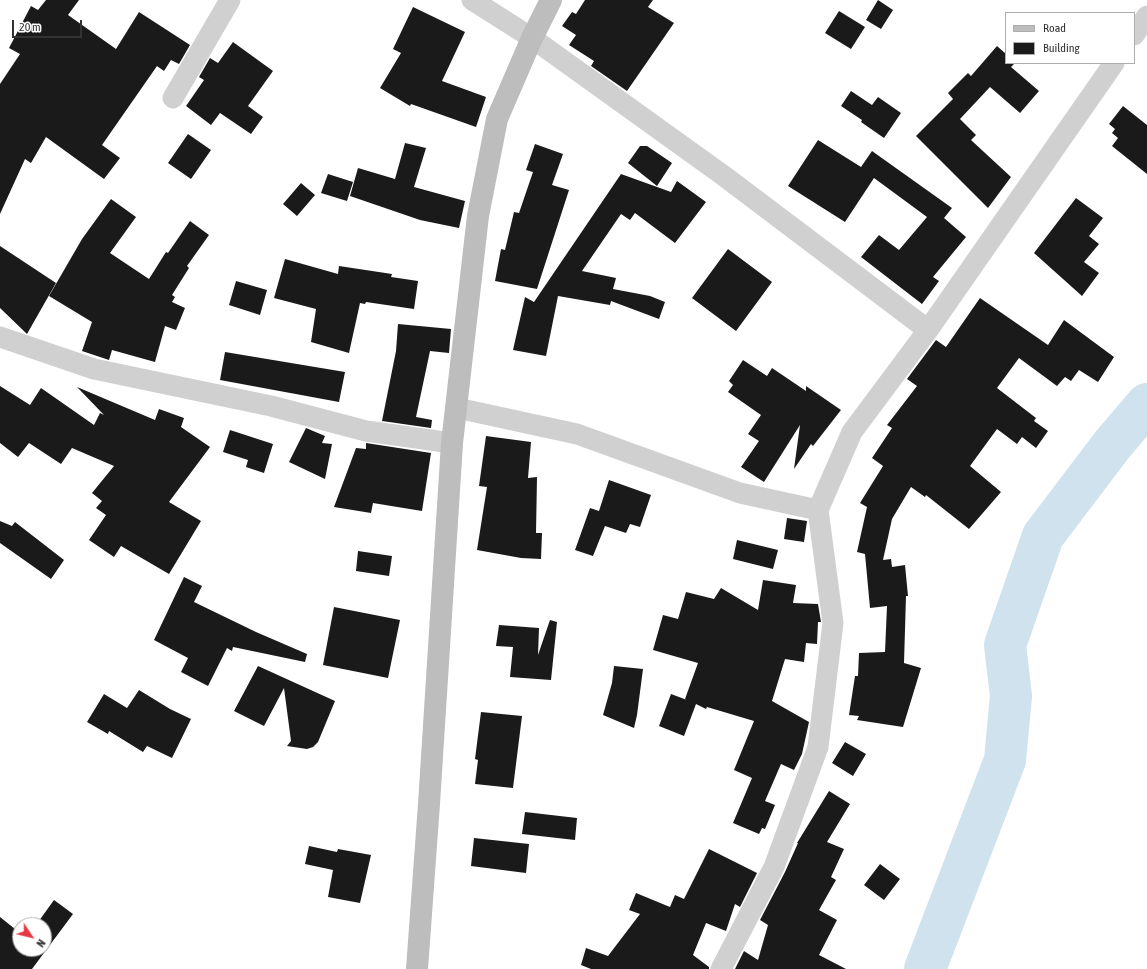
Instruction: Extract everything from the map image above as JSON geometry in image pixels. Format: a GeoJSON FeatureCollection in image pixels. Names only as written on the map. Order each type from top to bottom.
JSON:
{"type":"FeatureCollection","features":[{"type":"Feature","properties":{"kind":"main road"},"geometry":{"type":"LineString","coordinates":[[417,969],[452,443],[478,216],[497,119],[532,38],[551,0]]}},
{"type":"Feature","properties":{"kind":"street"},"geometry":{"type":"LineString","coordinates":[[173,98],[230,0]]}},
{"type":"Feature","properties":{"kind":"street"},"geometry":{"type":"LineString","coordinates":[[472,0],[532,38],[730,181],[928,330]]}},
{"type":"Feature","properties":{"kind":"street"},"geometry":{"type":"LineString","coordinates":[[1135,34],[1147,16]]}},
{"type":"Feature","properties":{"kind":"street"},"geometry":{"type":"LineString","coordinates":[[721,969],[774,867],[818,747],[833,623],[818,510],[852,432],[928,330],[1113,64]]}},
{"type":"Feature","properties":{"kind":"street"},"geometry":{"type":"LineString","coordinates":[[0,337],[94,369],[271,406],[366,431],[452,443]]}},
{"type":"Feature","properties":{"kind":"street"},"geometry":{"type":"LineString","coordinates":[[457,408],[577,434],[740,493],[818,510]]}},
{"type":"Feature","properties":{"kind":"building"},"geometry":{"type":"Polygon","coordinates":[[[46,0],[79,0],[68,15],[116,49],[139,12],[190,45],[179,64],[171,60],[164,71],[157,66],[102,145],[120,158],[104,179],[46,137],[31,163],[25,159],[0,214],[0,84],[20,54],[9,48],[31,6],[38,10],[46,0]]]}},
{"type":"Feature","properties":{"kind":"building"},"geometry":{"type":"Polygon","coordinates":[[[585,0],[653,0],[648,7],[674,23],[627,91],[591,66],[594,61],[569,45],[576,35],[562,26],[572,12],[576,14],[585,0]]]}},
{"type":"Feature","properties":{"kind":"building"},"geometry":{"type":"Polygon","coordinates":[[[878,0],[893,10],[881,29],[866,20],[878,0]]]}},
{"type":"Feature","properties":{"kind":"building"},"geometry":{"type":"Polygon","coordinates":[[[413,7],[465,32],[442,81],[486,97],[476,127],[411,104],[410,106],[380,88],[401,53],[393,49],[413,7]]]}},
{"type":"Feature","properties":{"kind":"building"},"geometry":{"type":"Polygon","coordinates":[[[839,11],[865,27],[851,49],[825,33],[839,11]]]}},
{"type":"Feature","properties":{"kind":"building"},"geometry":{"type":"Polygon","coordinates":[[[233,42],[273,71],[248,106],[263,117],[251,134],[220,113],[211,125],[186,106],[204,80],[199,77],[210,58],[218,63],[233,42]]]}},
{"type":"Feature","properties":{"kind":"building"},"geometry":{"type":"Polygon","coordinates":[[[997,46],[1005,53],[1005,64],[1014,64],[1011,67],[1039,91],[1020,113],[990,87],[960,119],[976,135],[971,140],[1011,177],[988,208],[916,136],[953,99],[948,93],[968,73],[971,76],[997,46]]]}},
{"type":"Feature","properties":{"kind":"building"},"geometry":{"type":"Polygon","coordinates":[[[851,91],[872,105],[878,97],[901,113],[884,138],[861,122],[862,120],[841,106],[851,91]]]}},
{"type":"Feature","properties":{"kind":"building"},"geometry":{"type":"Polygon","coordinates":[[[1123,106],[1147,125],[1147,174],[1112,146],[1118,138],[1112,133],[1115,129],[1109,124],[1123,106]]]}},
{"type":"Feature","properties":{"kind":"building"},"geometry":{"type":"Polygon","coordinates":[[[188,134],[211,150],[191,179],[168,163],[188,134]]]}},
{"type":"Feature","properties":{"kind":"building"},"geometry":{"type":"Polygon","coordinates":[[[818,140],[861,167],[872,151],[952,208],[944,218],[966,237],[933,277],[939,281],[922,304],[861,257],[879,235],[899,250],[927,217],[874,178],[845,222],[788,186],[818,140]]]}},
{"type":"Feature","properties":{"kind":"building"},"geometry":{"type":"Polygon","coordinates":[[[405,143],[426,148],[414,187],[465,201],[459,228],[420,220],[350,196],[358,168],[395,179],[405,143]]]}},
{"type":"Feature","properties":{"kind":"building"},"geometry":{"type":"Polygon","coordinates":[[[535,144],[563,154],[552,185],[569,190],[537,289],[495,281],[501,249],[505,250],[514,212],[519,213],[533,172],[526,170],[535,144]]]}},
{"type":"Feature","properties":{"kind":"building"},"geometry":{"type":"Polygon","coordinates":[[[640,146],[647,146],[672,163],[657,186],[628,163],[640,146]]]}},
{"type":"Feature","properties":{"kind":"building"},"geometry":{"type":"Polygon","coordinates":[[[328,174],[353,182],[347,201],[321,193],[328,174]]]}},
{"type":"Feature","properties":{"kind":"building"},"geometry":{"type":"Polygon","coordinates":[[[621,174],[671,192],[677,181],[706,202],[675,243],[635,213],[630,220],[621,214],[582,271],[616,278],[613,289],[650,296],[665,302],[659,319],[611,301],[610,305],[558,296],[546,356],[513,350],[525,297],[534,302],[621,174]]]}},
{"type":"Feature","properties":{"kind":"building"},"geometry":{"type":"Polygon","coordinates":[[[301,183],[315,195],[297,216],[283,204],[301,183]]]}},
{"type":"Feature","properties":{"kind":"building"},"geometry":{"type":"Polygon","coordinates":[[[1076,198],[1103,218],[1089,236],[1099,244],[1084,262],[1099,273],[1082,296],[1034,253],[1076,198]]]}},
{"type":"Feature","properties":{"kind":"building"},"geometry":{"type":"Polygon","coordinates":[[[111,199],[136,217],[110,253],[149,279],[166,252],[168,253],[190,221],[209,235],[187,266],[189,268],[172,295],[175,297],[172,302],[185,308],[176,330],[165,326],[155,362],[112,350],[109,360],[82,351],[92,322],[49,296],[82,239],[111,199]]]}},
{"type":"Feature","properties":{"kind":"building"},"geometry":{"type":"Polygon","coordinates":[[[0,246],[56,283],[27,334],[0,308],[0,246]]]}},
{"type":"Feature","properties":{"kind":"building"},"geometry":{"type":"Polygon","coordinates":[[[728,249],[772,282],[736,331],[692,298],[728,249]]]}},
{"type":"Feature","properties":{"kind":"building"},"geometry":{"type":"Polygon","coordinates":[[[285,259],[338,274],[339,266],[392,274],[391,277],[418,281],[414,309],[366,302],[365,304],[360,303],[349,353],[311,342],[316,309],[274,298],[285,259]]]}},
{"type":"Feature","properties":{"kind":"building"},"geometry":{"type":"Polygon","coordinates":[[[236,281],[267,290],[260,315],[229,305],[236,281]]]}},
{"type":"Feature","properties":{"kind":"building"},"geometry":{"type":"Polygon","coordinates":[[[980,298],[1048,345],[1064,320],[1114,357],[1098,382],[1079,370],[1071,381],[1065,377],[1057,386],[1019,358],[997,388],[1036,418],[1034,421],[1048,431],[1036,448],[1022,437],[1017,444],[997,429],[970,466],[1001,492],[969,529],[926,495],[925,497],[911,487],[892,519],[883,560],[891,559],[892,567],[905,565],[908,596],[906,596],[904,663],[921,668],[903,727],[857,720],[859,716],[849,715],[855,676],[858,676],[859,653],[885,652],[887,606],[870,608],[865,554],[857,552],[867,507],[860,503],[883,466],[872,458],[892,428],[887,425],[917,386],[907,379],[936,340],[946,347],[980,298]]]}},
{"type":"Feature","properties":{"kind":"building"},"geometry":{"type":"Polygon","coordinates":[[[398,324],[451,329],[449,353],[430,351],[416,417],[432,420],[431,428],[382,421],[396,351],[398,324]]]}},
{"type":"Feature","properties":{"kind":"building"},"geometry":{"type":"Polygon","coordinates":[[[225,352],[345,372],[339,402],[220,380],[225,352]]]}},
{"type":"Feature","properties":{"kind":"building"},"geometry":{"type":"Polygon","coordinates":[[[743,360],[767,376],[772,368],[806,391],[806,386],[841,410],[813,446],[811,444],[794,469],[800,425],[764,482],[741,467],[759,441],[748,434],[761,415],[728,392],[733,385],[729,381],[743,360]]]}},
{"type":"Feature","properties":{"kind":"building"},"geometry":{"type":"Polygon","coordinates":[[[0,386],[30,405],[41,388],[94,425],[100,413],[104,415],[77,387],[155,420],[159,409],[184,418],[181,427],[210,447],[169,502],[201,521],[169,574],[121,546],[114,557],[89,540],[106,515],[96,508],[102,501],[92,493],[114,466],[72,448],[61,464],[29,443],[18,457],[0,443],[0,386]]]}},
{"type":"Feature","properties":{"kind":"building"},"geometry":{"type":"Polygon","coordinates":[[[306,428],[325,436],[322,443],[332,444],[325,479],[289,462],[306,428]]]}},
{"type":"Feature","properties":{"kind":"building"},"geometry":{"type":"Polygon","coordinates":[[[230,430],[273,444],[264,473],[246,467],[248,460],[223,452],[230,430]]]}},
{"type":"Feature","properties":{"kind":"building"},"geometry":{"type":"Polygon","coordinates":[[[486,436],[531,442],[528,478],[537,477],[536,533],[542,533],[541,559],[521,558],[477,550],[487,487],[479,486],[486,436]]]}},
{"type":"Feature","properties":{"kind":"building"},"geometry":{"type":"Polygon","coordinates":[[[366,443],[431,453],[422,511],[373,503],[371,513],[334,507],[356,448],[366,449],[366,443]]]}},
{"type":"Feature","properties":{"kind":"building"},"geometry":{"type":"Polygon","coordinates":[[[609,480],[651,495],[640,527],[630,524],[626,533],[605,526],[593,556],[575,550],[590,508],[599,511],[609,480]]]}},
{"type":"Feature","properties":{"kind":"building"},"geometry":{"type":"Polygon","coordinates":[[[787,518],[807,521],[804,542],[784,539],[787,518]]]}},
{"type":"Feature","properties":{"kind":"building"},"geometry":{"type":"Polygon","coordinates":[[[0,521],[12,526],[15,522],[64,560],[51,579],[0,543],[0,521]]]}},
{"type":"Feature","properties":{"kind":"building"},"geometry":{"type":"Polygon","coordinates":[[[737,540],[778,550],[773,569],[733,559],[737,540]]]}},
{"type":"Feature","properties":{"kind":"building"},"geometry":{"type":"Polygon","coordinates":[[[358,551],[392,556],[389,576],[356,571],[358,551]]]}},
{"type":"Feature","properties":{"kind":"building"},"geometry":{"type":"Polygon","coordinates":[[[184,577],[202,586],[194,602],[256,632],[307,654],[305,662],[233,647],[232,651],[227,648],[208,686],[181,672],[188,658],[154,640],[184,577]]]}},
{"type":"Feature","properties":{"kind":"building"},"geometry":{"type":"Polygon","coordinates":[[[763,580],[796,585],[793,603],[818,604],[821,622],[818,622],[817,644],[806,643],[804,662],[785,659],[772,701],[809,722],[802,754],[794,770],[781,764],[765,801],[775,805],[765,829],[762,828],[759,834],[733,823],[752,778],[734,770],[754,721],[707,707],[706,709],[696,704],[684,736],[659,726],[671,694],[687,700],[685,699],[698,663],[653,650],[663,615],[678,619],[686,592],[714,599],[721,588],[758,610],[763,580]]]}},
{"type":"Feature","properties":{"kind":"building"},"geometry":{"type":"Polygon","coordinates":[[[334,607],[400,620],[388,678],[323,665],[334,607]]]}},
{"type":"Feature","properties":{"kind":"building"},"geometry":{"type":"Polygon","coordinates":[[[550,620],[557,622],[551,680],[510,677],[513,647],[496,646],[499,625],[539,628],[538,655],[550,620]]]}},
{"type":"Feature","properties":{"kind":"building"},"geometry":{"type":"Polygon","coordinates":[[[258,666],[335,701],[318,742],[313,747],[307,749],[287,746],[291,741],[284,688],[264,726],[234,711],[258,666]]]}},
{"type":"Feature","properties":{"kind":"building"},"geometry":{"type":"Polygon","coordinates":[[[614,666],[643,669],[634,728],[603,715],[612,683],[614,666]]]}},
{"type":"Feature","properties":{"kind":"building"},"geometry":{"type":"Polygon","coordinates":[[[139,690],[170,709],[191,719],[172,758],[147,746],[143,752],[109,731],[108,734],[87,722],[104,694],[127,708],[139,690]]]}},
{"type":"Feature","properties":{"kind":"building"},"geometry":{"type":"Polygon","coordinates":[[[481,712],[522,716],[513,788],[475,784],[478,760],[475,759],[481,712]]]}},
{"type":"Feature","properties":{"kind":"building"},"geometry":{"type":"Polygon","coordinates":[[[845,742],[866,754],[853,776],[832,763],[845,742]]]}},
{"type":"Feature","properties":{"kind":"building"},"geometry":{"type":"Polygon","coordinates":[[[829,791],[850,804],[827,842],[844,849],[831,877],[836,880],[819,910],[837,920],[819,955],[846,969],[735,969],[744,951],[758,960],[768,925],[760,920],[785,872],[797,843],[829,791]]]}},
{"type":"Feature","properties":{"kind":"building"},"geometry":{"type":"Polygon","coordinates":[[[525,812],[577,818],[575,840],[522,834],[525,812]]]}},
{"type":"Feature","properties":{"kind":"building"},"geometry":{"type":"Polygon","coordinates":[[[474,838],[529,844],[526,873],[471,866],[474,838]]]}},
{"type":"Feature","properties":{"kind":"building"},"geometry":{"type":"Polygon","coordinates":[[[309,846],[337,852],[338,849],[371,855],[360,903],[328,897],[333,870],[305,864],[309,846]]]}},
{"type":"Feature","properties":{"kind":"building"},"geometry":{"type":"Polygon","coordinates":[[[709,849],[757,873],[740,907],[735,904],[726,931],[706,923],[693,955],[709,967],[709,969],[591,969],[581,965],[586,948],[608,956],[640,914],[629,910],[636,893],[670,907],[675,895],[684,899],[709,849]]]}},
{"type":"Feature","properties":{"kind":"building"},"geometry":{"type":"Polygon","coordinates":[[[880,864],[900,879],[884,900],[864,885],[880,864]]]}},
{"type":"Feature","properties":{"kind":"building"},"geometry":{"type":"Polygon","coordinates":[[[54,900],[73,914],[52,942],[52,917],[42,917],[54,900]]]}},
{"type":"Feature","properties":{"kind":"building"},"geometry":{"type":"Polygon","coordinates":[[[0,917],[12,927],[12,957],[41,957],[32,969],[0,969],[0,917]]]}},
{"type":"Feature","properties":{"kind":"waterway"},"geometry":{"type":"LineString","coordinates":[[925,969],[1005,760],[1011,696],[1005,645],[1043,536],[1112,445],[1147,404]]}}]}
